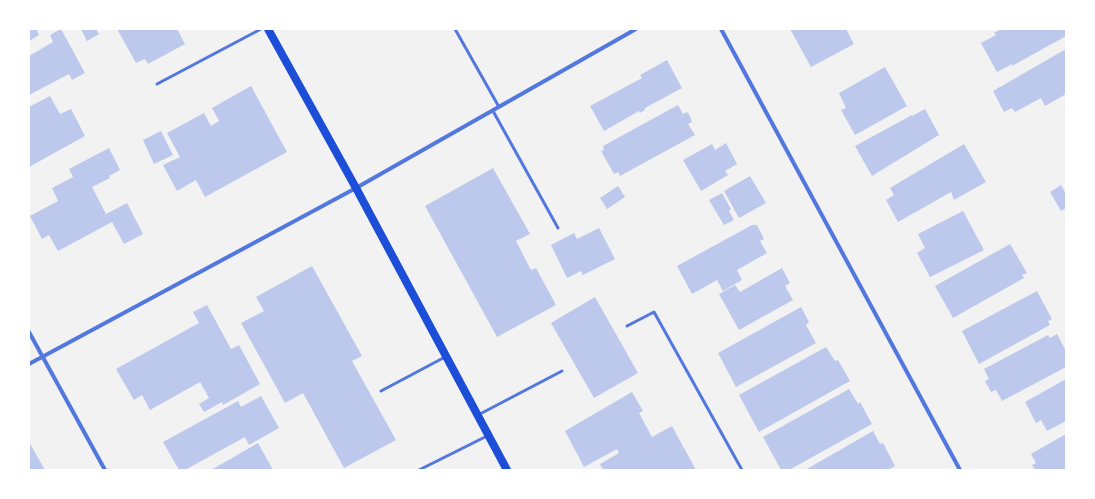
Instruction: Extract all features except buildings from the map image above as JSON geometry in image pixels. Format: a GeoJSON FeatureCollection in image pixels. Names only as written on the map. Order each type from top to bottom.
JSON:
{"type":"FeatureCollection","features":[{"type":"Feature","properties":{"kind":"main road"},"geometry":{"type":"LineString","coordinates":[[268,29],[356,188],[507,470]]}},
{"type":"Feature","properties":{"kind":"street"},"geometry":{"type":"LineString","coordinates":[[29,364],[356,188],[636,29]]}},
{"type":"Feature","properties":{"kind":"street"},"geometry":{"type":"LineString","coordinates":[[721,29],[960,470]]}},
{"type":"Feature","properties":{"kind":"street"},"geometry":{"type":"LineString","coordinates":[[29,332],[105,470]]}},
{"type":"Feature","properties":{"kind":"lane"},"geometry":{"type":"LineString","coordinates":[[156,84],[261,29]]}},
{"type":"Feature","properties":{"kind":"lane"},"geometry":{"type":"LineString","coordinates":[[456,29],[499,107]]}},
{"type":"Feature","properties":{"kind":"lane"},"geometry":{"type":"LineString","coordinates":[[493,111],[558,228]]}},
{"type":"Feature","properties":{"kind":"lane"},"geometry":{"type":"LineString","coordinates":[[627,326],[654,312],[742,470]]}},
{"type":"Feature","properties":{"kind":"lane"},"geometry":{"type":"LineString","coordinates":[[381,391],[446,356]]}},
{"type":"Feature","properties":{"kind":"lane"},"geometry":{"type":"LineString","coordinates":[[478,414],[562,371]]}},
{"type":"Feature","properties":{"kind":"lane"},"geometry":{"type":"LineString","coordinates":[[419,470],[488,435]]}}]}
